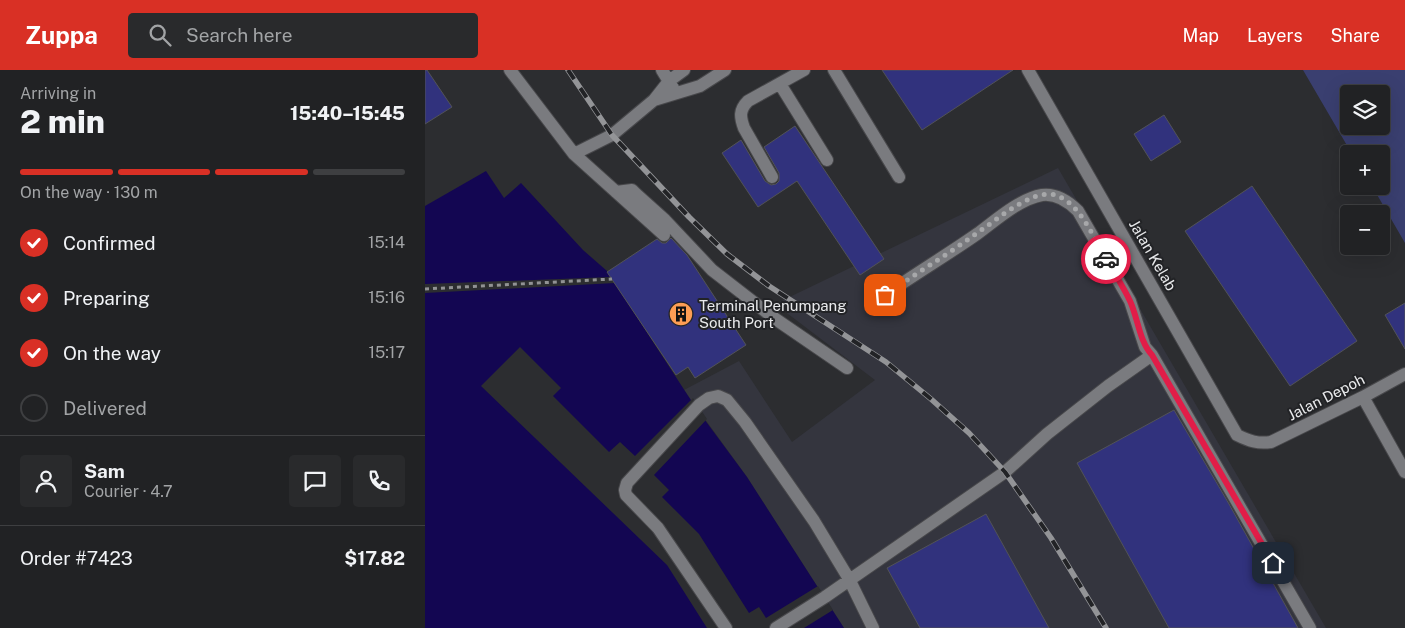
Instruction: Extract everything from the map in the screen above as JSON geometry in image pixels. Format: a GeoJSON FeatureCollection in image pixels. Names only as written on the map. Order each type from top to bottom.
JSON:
{"type":"FeatureCollection","features":[{"type":"Feature","properties":{"kind":"street"},"geometry":{"type":"LineString","coordinates":[[510,70],[575,154],[663,235]]}},
{"type":"Feature","properties":{"kind":"street"},"geometry":{"type":"LineString","coordinates":[[654,100],[665,76],[684,70]]}},
{"type":"Feature","properties":{"kind":"street"},"geometry":{"type":"LineString","coordinates":[[575,154],[613,135],[654,100],[700,86],[725,70]]}},
{"type":"Feature","properties":{"kind":"street"},"geometry":{"type":"LineString","coordinates":[[772,176],[743,128],[741,112],[743,106],[748,102],[804,70]]}},
{"type":"Feature","properties":{"kind":"street"},"geometry":{"type":"LineString","coordinates":[[834,70],[899,177]]}},
{"type":"Feature","properties":{"kind":"street","name":"Jalan Kelab"},"geometry":{"type":"LineString","coordinates":[[1027,70],[1237,435],[1248,441],[1261,444]]}},
{"type":"Feature","properties":{"kind":"street"},"geometry":{"type":"LineString","coordinates":[[665,76],[676,93]]}},
{"type":"Feature","properties":{"kind":"street"},"geometry":{"type":"LineString","coordinates":[[780,84],[827,160]]}},
{"type":"Feature","properties":{"kind":"street"},"geometry":{"type":"LineString","coordinates":[[616,192],[631,190],[665,220],[712,270],[774,318],[847,368]]}},
{"type":"Feature","properties":{"kind":"street"},"geometry":{"type":"LineString","coordinates":[[885,295],[1011,209],[1033,197],[1055,195],[1069,202],[1078,211],[1130,301],[1145,347],[1152,355],[1310,628]]}},
{"type":"Feature","properties":{"kind":"street"},"geometry":{"type":"LineString","coordinates":[[776,628],[825,597],[1005,472],[1047,434],[1108,386],[1152,355]]}},
{"type":"Feature","properties":{"kind":"street","name":"Jalan Depoh"},"geometry":{"type":"LineString","coordinates":[[1261,444],[1271,442],[1363,397],[1405,374]]}},
{"type":"Feature","properties":{"kind":"street"},"geometry":{"type":"LineString","coordinates":[[727,628],[658,528],[626,495],[625,490],[627,483],[699,405],[709,398],[718,396],[727,400],[745,422],[814,521],[849,579],[873,628]]}},
{"type":"Feature","properties":{"kind":"street"},"geometry":{"type":"LineString","coordinates":[[1363,397],[1405,472]]}},
{"type":"Feature","properties":{"kind":"path"},"geometry":{"type":"LineString","coordinates":[[425,289],[613,279]]}},
{"type":"Feature","properties":{"kind":"shaded area"},"geometry":{"type":"Polygon","coordinates":[[[1303,70],[1405,70],[1405,243],[1390,217],[1390,205],[1383,205],[1377,195],[1390,195],[1390,145],[1347,145],[1341,135],[1390,135],[1390,85],[1340,85],[1340,133],[1303,70]]]}},
{"type":"Feature","properties":{"kind":"shaded area"},"geometry":{"type":"Polygon","coordinates":[[[1058,168],[1326,628],[844,628],[747,477],[684,390],[739,361],[792,442],[875,380],[775,304],[1058,168]]]}},
{"type":"Feature","properties":{"kind":"shaded area"},"geometry":{"type":"Polygon","coordinates":[[[486,171],[504,198],[521,183],[583,250],[607,271],[696,408],[747,477],[844,628],[425,628],[425,206],[486,171]]]}},
{"type":"Feature","properties":{"kind":"pier"},"geometry":{"type":"Polygon","coordinates":[[[611,277],[615,283],[425,293],[425,284],[611,277]]]}},
{"type":"Feature","properties":{"kind":"pier"},"geometry":{"type":"Polygon","coordinates":[[[520,347],[561,388],[553,396],[609,452],[620,442],[635,456],[693,398],[707,419],[654,475],[669,490],[662,497],[699,534],[749,613],[759,607],[766,618],[818,586],[833,610],[804,628],[707,628],[667,565],[481,386],[520,347]]]}},
{"type":"Feature","properties":{"kind":"building"},"geometry":{"type":"Polygon","coordinates":[[[425,70],[427,70],[452,107],[425,124],[425,70]]]}},
{"type":"Feature","properties":{"kind":"building"},"geometry":{"type":"Polygon","coordinates":[[[882,70],[1013,70],[922,130],[882,70]]]}},
{"type":"Feature","properties":{"kind":"building"},"geometry":{"type":"Polygon","coordinates":[[[1164,115],[1181,142],[1151,161],[1134,134],[1164,115]]]}},
{"type":"Feature","properties":{"kind":"building"},"geometry":{"type":"Polygon","coordinates":[[[795,126],[884,259],[860,275],[797,181],[758,207],[722,153],[741,140],[765,181],[771,185],[776,184],[779,181],[779,173],[764,147],[795,126]]]}},
{"type":"Feature","properties":{"kind":"building"},"geometry":{"type":"Polygon","coordinates":[[[1252,186],[1357,341],[1290,386],[1185,231],[1252,186]]]}},
{"type":"Feature","properties":{"kind":"building","name":"Terminal Penumpang South Port"},"geometry":{"type":"Polygon","coordinates":[[[671,238],[687,255],[746,345],[695,378],[688,367],[676,375],[607,272],[657,239],[662,243],[666,243],[671,238]]]}},
{"type":"Feature","properties":{"kind":"building"},"geometry":{"type":"Polygon","coordinates":[[[1405,303],[1405,349],[1385,315],[1405,303]]]}},
{"type":"Feature","properties":{"kind":"building"},"geometry":{"type":"Polygon","coordinates":[[[1174,410],[1298,628],[1169,628],[1077,463],[1174,410]]]}},
{"type":"Feature","properties":{"kind":"building"},"geometry":{"type":"Polygon","coordinates":[[[986,514],[1049,628],[920,628],[887,568],[986,514]]]}},
{"type":"Feature","properties":{"kind":"railway"},"geometry":{"type":"LineString","coordinates":[[568,70],[612,135],[689,217],[727,254],[769,286],[886,362],[969,433],[1005,472],[1051,538],[1106,628]]}},
{"type":"Feature","properties":{"kind":"way so far"},"geometry":{"type":"LineString","coordinates":[[885,295],[1005,214],[1033,197],[1044,195],[1055,195],[1069,202],[1078,211],[1106,259]]}},
{"type":"Feature","properties":{"kind":"place","name":"Terminal Penumpang South Port"},"geometry":{"type":"Point","coordinates":[681,314]}},
{"type":"Feature","properties":{"kind":"route"},"geometry":{"type":"LineString","coordinates":[[1106,259],[1130,301],[1145,347],[1152,355],[1273,563]]}}]}
